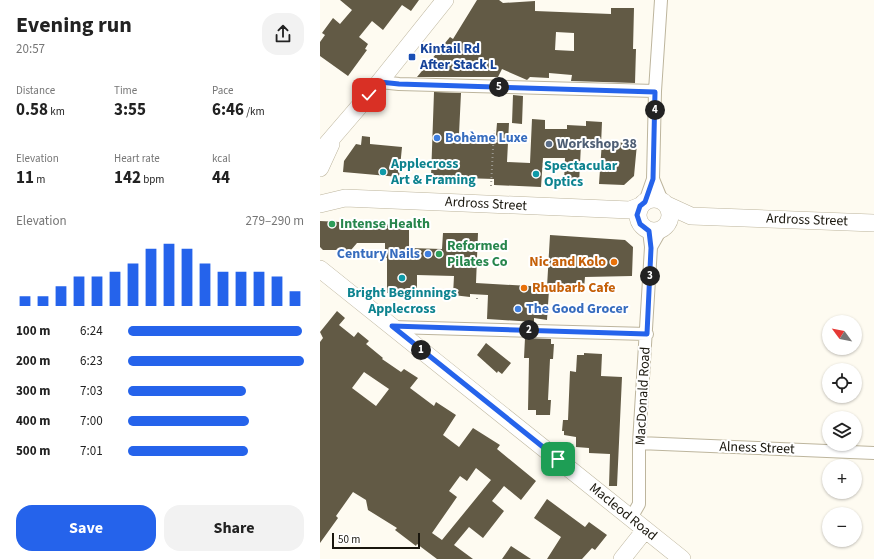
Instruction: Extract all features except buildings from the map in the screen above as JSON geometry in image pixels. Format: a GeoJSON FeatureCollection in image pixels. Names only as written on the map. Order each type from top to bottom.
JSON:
{"type":"FeatureCollection","features":[{"type":"Feature","properties":{"kind":"street"},"geometry":{"type":"LineString","coordinates":[[320,152],[332,140],[380,82],[445,0]]}},
{"type":"Feature","properties":{"kind":"street","name":"MacDonald Road"},"geometry":{"type":"LineString","coordinates":[[631,518],[639,504],[639,443],[647,334],[647,222],[653,179],[655,92],[661,0]]}},
{"type":"Feature","properties":{"kind":"street"},"geometry":{"type":"LineString","coordinates":[[380,82],[399,84],[655,92]]}},
{"type":"Feature","properties":{"kind":"street"},"geometry":{"type":"LineString","coordinates":[[320,168],[332,140]]}},
{"type":"Feature","properties":{"kind":"street","name":"MacDonald Road"},"geometry":{"type":"LineString","coordinates":[[653,179],[664,203]]}},
{"type":"Feature","properties":{"kind":"street","name":"Ardross Street"},"geometry":{"type":"LineString","coordinates":[[320,190],[342,199]]}},
{"type":"Feature","properties":{"kind":"street","name":"Ardross Street"},"geometry":{"type":"LineString","coordinates":[[320,204],[342,199],[647,222],[691,216],[874,223]]}},
{"type":"Feature","properties":{"kind":"street"},"geometry":{"type":"LineString","coordinates":[[653,199],[664,203],[670,217],[647,222],[653,199]]}},
{"type":"Feature","properties":{"kind":"street","name":"Ardross Street"},"geometry":{"type":"LineString","coordinates":[[664,203],[691,216]]}},
{"type":"Feature","properties":{"kind":"street","name":"Macleod Road"},"geometry":{"type":"LineString","coordinates":[[320,269],[682,559]]}},
{"type":"Feature","properties":{"kind":"street"},"geometry":{"type":"LineString","coordinates":[[392,326],[647,334]]}},
{"type":"Feature","properties":{"kind":"street","name":"Alness Street"},"geometry":{"type":"LineString","coordinates":[[639,443],[874,452]]}},
{"type":"Feature","properties":{"kind":"street"},"geometry":{"type":"LineString","coordinates":[[622,559],[646,530]]}},
{"type":"Feature","properties":{"kind":"path"},"geometry":{"type":"LineString","coordinates":[[491,186],[494,130]]}},
{"type":"Feature","properties":{"kind":"place","name":"Kintail Rd After Stack L"},"geometry":{"type":"Point","coordinates":[412,57]}},
{"type":"Feature","properties":{"kind":"place","name":"Bohème Luxe"},"geometry":{"type":"Point","coordinates":[437,138]}},
{"type":"Feature","properties":{"kind":"place","name":"Workshop 38"},"geometry":{"type":"Point","coordinates":[549,144]}},
{"type":"Feature","properties":{"kind":"place","name":"Applecross Art & Framing"},"geometry":{"type":"Point","coordinates":[383,172]}},
{"type":"Feature","properties":{"kind":"place","name":"Spectacular Optics"},"geometry":{"type":"Point","coordinates":[536,174]}},
{"type":"Feature","properties":{"kind":"place","name":"Intense Health"},"geometry":{"type":"Point","coordinates":[332,224]}},
{"type":"Feature","properties":{"kind":"place","name":"Century Nails"},"geometry":{"type":"Point","coordinates":[428,254]}},
{"type":"Feature","properties":{"kind":"place","name":"Reformed Pilates Co"},"geometry":{"type":"Point","coordinates":[439,254]}},
{"type":"Feature","properties":{"kind":"place","name":"Nic and Kolo"},"geometry":{"type":"Point","coordinates":[614,262]}},
{"type":"Feature","properties":{"kind":"place","name":"Bright Beginnings Applecross"},"geometry":{"type":"Point","coordinates":[402,278]}},
{"type":"Feature","properties":{"kind":"place","name":"Rhubarb Cafe"},"geometry":{"type":"Point","coordinates":[524,288]}},
{"type":"Feature","properties":{"kind":"place","name":"The Good Grocer"},"geometry":{"type":"Point","coordinates":[518,309]}},
{"type":"Feature","properties":{"kind":"route"},"geometry":{"type":"LineString","coordinates":[[369,95],[380,82],[399,84],[655,92],[653,179],[645,202],[640,206],[637,215],[640,224],[644,229],[649,231],[651,248],[647,334],[392,326],[558,459]]}}]}
